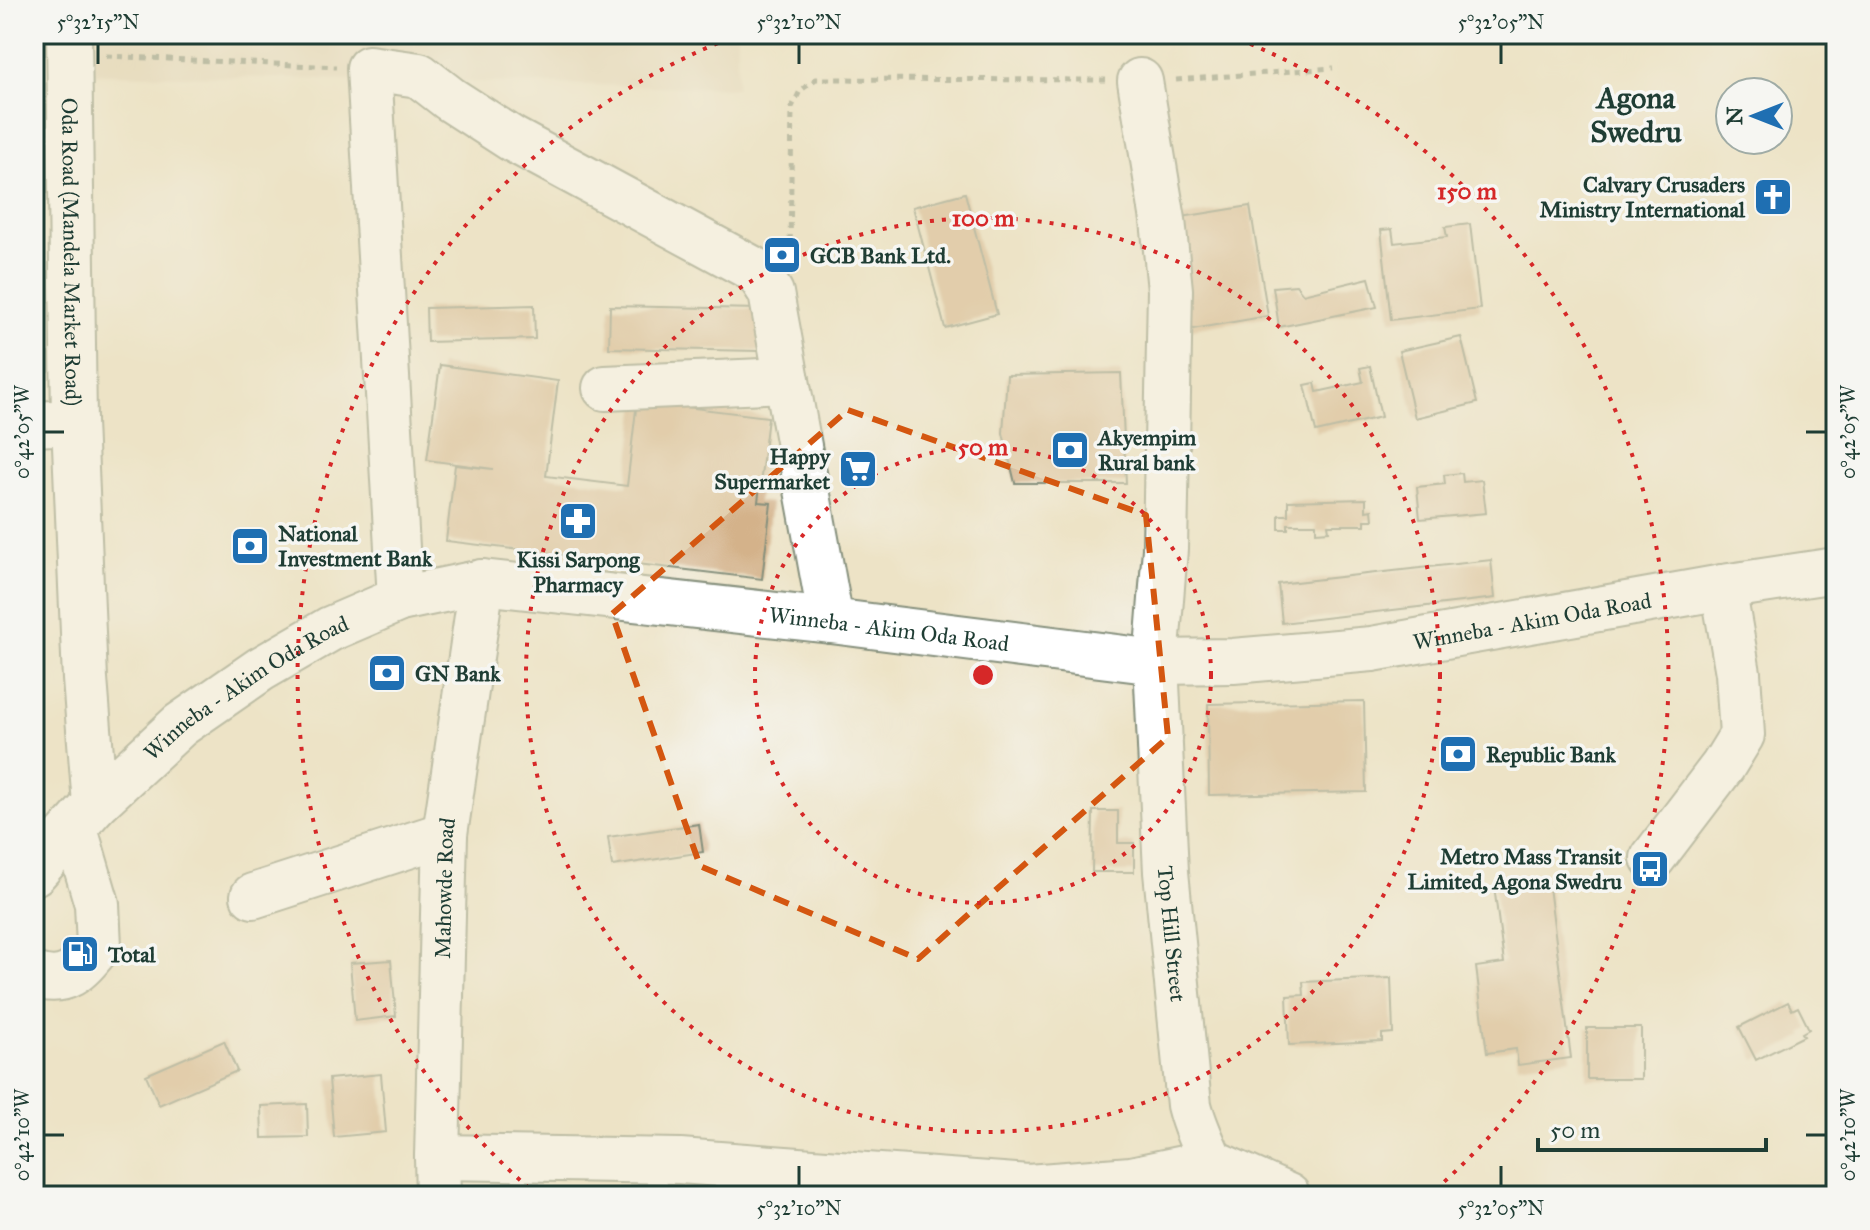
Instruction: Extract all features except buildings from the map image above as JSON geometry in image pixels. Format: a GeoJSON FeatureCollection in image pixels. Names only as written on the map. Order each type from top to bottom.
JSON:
{"type":"FeatureCollection","features":[{"type":"Feature","properties":{"kind":"street","name":"Oda Road (Mandela Market Road)"},"geometry":{"type":"LineString","coordinates":[[34,975],[46,980],[77,973],[99,946],[97,904],[85,817],[85,679],[54,423],[69,44]]}},
{"type":"Feature","properties":{"kind":"street"},"geometry":{"type":"LineString","coordinates":[[400,599],[369,68],[419,75],[512,139],[757,271],[771,293],[831,621]]}},
{"type":"Feature","properties":{"kind":"street","name":"Top Hill Street"},"geometry":{"type":"LineString","coordinates":[[1140,81],[1163,220],[1170,290],[1165,549],[1156,662],[1166,872],[1189,1105],[1196,1134],[1219,1179]]}},
{"type":"Feature","properties":{"kind":"street"},"geometry":{"type":"LineString","coordinates":[[605,388],[787,380]]}},
{"type":"Feature","properties":{"kind":"street","name":"Winneba - Akim Oda Road"},"geometry":{"type":"LineString","coordinates":[[34,873],[85,817],[180,725],[261,669],[330,629],[400,599],[482,582],[831,621],[1156,662],[1233,661],[1372,649],[1836,570]]}},
{"type":"Feature","properties":{"kind":"street","name":"Mahowde Road"},"geometry":{"type":"LineString","coordinates":[[438,1177],[445,834],[482,582]]}},
{"type":"Feature","properties":{"kind":"street"},"geometry":{"type":"LineString","coordinates":[[1653,858],[1723,766],[1742,735],[1738,673],[1723,587]]}},
{"type":"Feature","properties":{"kind":"street"},"geometry":{"type":"LineString","coordinates":[[253,896],[445,834]]}},
{"type":"Feature","properties":{"kind":"street"},"geometry":{"type":"LineString","coordinates":[[438,1177],[680,1161],[1028,1187],[1131,1179],[1219,1179],[1288,1196]]}},
{"type":"Feature","properties":{"kind":"path"},"geometry":{"type":"LineString","coordinates":[[505,34],[567,36]]}},
{"type":"Feature","properties":{"kind":"path"},"geometry":{"type":"LineString","coordinates":[[883,34],[982,34]]}},
{"type":"Feature","properties":{"kind":"path"},"geometry":{"type":"LineString","coordinates":[[69,44],[369,68]]}},
{"type":"Feature","properties":{"kind":"path"},"geometry":{"type":"LineString","coordinates":[[771,293],[790,261],[792,107],[800,91],[816,79],[1140,81],[1333,68]]}},
{"type":"Feature","properties":{"kind":"highlighted area"},"geometry":{"type":"Polygon","coordinates":[[[848,410],[1146,515],[1168,737],[918,959],[700,866],[612,614],[848,410]]]}},
{"type":"Feature","properties":{"kind":"shaded area"},"geometry":{"type":"Polygon","coordinates":[[[57,34],[737,34],[737,88],[56,73],[57,34]]]}},
{"type":"Feature","properties":{"kind":"place","name":"Calvary Crusaders Ministry International"},"geometry":{"type":"Point","coordinates":[1773,197]}},
{"type":"Feature","properties":{"kind":"place","name":"GCB Bank Ltd."},"geometry":{"type":"Point","coordinates":[782,255]}},
{"type":"Feature","properties":{"kind":"place","name":"Akyempim Rural bank"},"geometry":{"type":"Point","coordinates":[1070,450]}},
{"type":"Feature","properties":{"kind":"place","name":"Happy Supermarket"},"geometry":{"type":"Point","coordinates":[858,469]}},
{"type":"Feature","properties":{"kind":"place","name":"Kissi Sarpong Pharmacy"},"geometry":{"type":"Point","coordinates":[578,521]}},
{"type":"Feature","properties":{"kind":"place","name":"National Investment Bank"},"geometry":{"type":"Point","coordinates":[250,546]}},
{"type":"Feature","properties":{"kind":"place","name":"GN Bank"},"geometry":{"type":"Point","coordinates":[387,673]}},
{"type":"Feature","properties":{"kind":"place","name":"Republic Bank"},"geometry":{"type":"Point","coordinates":[1458,754]}},
{"type":"Feature","properties":{"kind":"place","name":"Metro Mass Transit Limited, Agona Swedru"},"geometry":{"type":"Point","coordinates":[1650,869]}},
{"type":"Feature","properties":{"kind":"place","name":"Total"},"geometry":{"type":"Point","coordinates":[80,954]}},
{"type":"Feature","properties":{"kind":"district","name":"Agona Swedru"},"geometry":{"type":"Point","coordinates":[1636,115]}}]}
